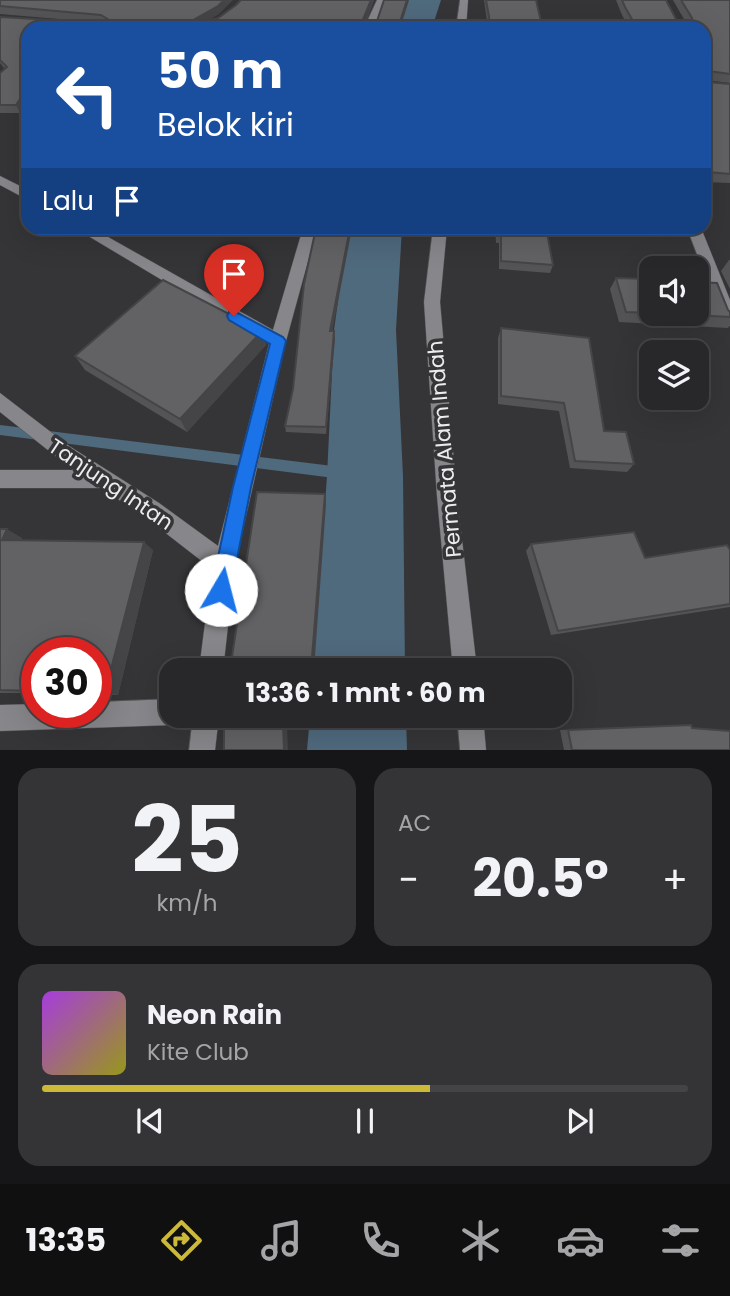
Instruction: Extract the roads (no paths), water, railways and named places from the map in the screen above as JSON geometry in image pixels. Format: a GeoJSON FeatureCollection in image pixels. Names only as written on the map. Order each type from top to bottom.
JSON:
{"type":"FeatureCollection","features":[{"type":"Feature","properties":{"kind":"street"},"geometry":{"type":"LineString","coordinates":[[372,21],[380,0]]}},
{"type":"Feature","properties":{"kind":"street"},"geometry":{"type":"LineString","coordinates":[[462,21],[464,0]]}},
{"type":"Feature","properties":{"kind":"street"},"geometry":{"type":"LineString","coordinates":[[0,180],[21,192]]}},
{"type":"Feature","properties":{"kind":"street"},"geometry":{"type":"LineString","coordinates":[[94,235],[278,341]]}},
{"type":"Feature","properties":{"kind":"street"},"geometry":{"type":"LineString","coordinates":[[213,658],[225,564],[242,487],[278,341],[308,235]]}},
{"type":"Feature","properties":{"kind":"street","name":"Permata Alam Indah"},"geometry":{"type":"LineString","coordinates":[[439,235],[432,302],[447,496],[464,658]]}},
{"type":"Feature","properties":{"kind":"street"},"geometry":{"type":"LineString","coordinates":[[697,235],[730,320]]}},
{"type":"Feature","properties":{"kind":"street","name":"Tanjung Intan"},"geometry":{"type":"LineString","coordinates":[[0,401],[62,452],[152,510],[225,564]]}},
{"type":"Feature","properties":{"kind":"street"},"geometry":{"type":"LineString","coordinates":[[0,479],[98,475]]}},
{"type":"Feature","properties":{"kind":"street"},"geometry":{"type":"LineString","coordinates":[[0,718],[159,712]]}},
{"type":"Feature","properties":{"kind":"street"},"geometry":{"type":"LineString","coordinates":[[202,750],[205,728]]}},
{"type":"Feature","properties":{"kind":"street"},"geometry":{"type":"LineString","coordinates":[[471,728],[473,750]]}},
{"type":"Feature","properties":{"kind":"waterway"},"geometry":{"type":"LineString","coordinates":[[416,21],[424,0]]}},
{"type":"Feature","properties":{"kind":"waterway"},"geometry":{"type":"LineString","coordinates":[[359,658],[365,476],[365,330],[374,235]]}},
{"type":"Feature","properties":{"kind":"waterway"},"geometry":{"type":"LineString","coordinates":[[0,430],[365,476]]}},
{"type":"Feature","properties":{"kind":"waterway"},"geometry":{"type":"LineString","coordinates":[[357,750],[358,728]]}}]}
